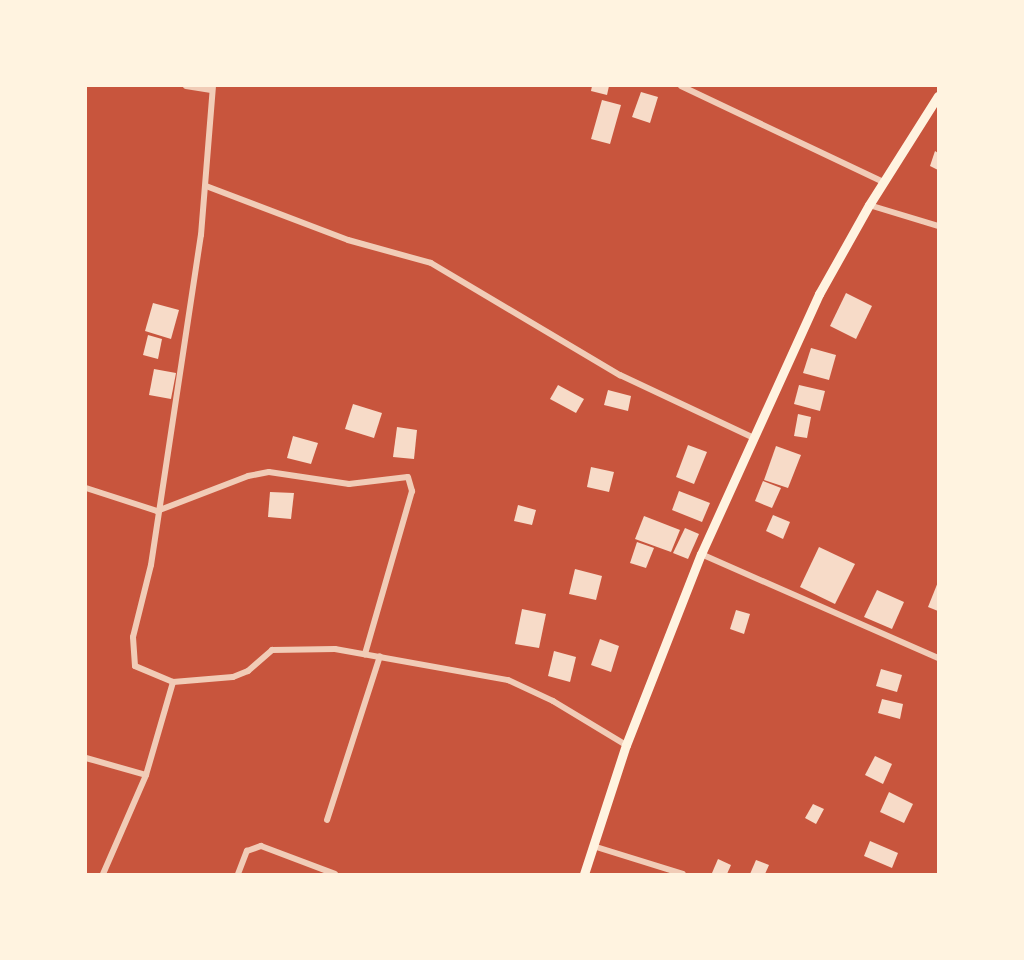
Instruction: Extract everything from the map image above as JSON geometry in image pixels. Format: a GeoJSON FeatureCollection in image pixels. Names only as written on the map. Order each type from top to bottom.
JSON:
{"type":"FeatureCollection","features":[{"type":"Feature","properties":{"kind":"main road"},"geometry":{"type":"LineString","coordinates":[[584,874],[626,745],[701,554],[819,294],[869,205],[939,96]]}},
{"type":"Feature","properties":{"kind":"street"},"geometry":{"type":"LineString","coordinates":[[186,86],[211,88],[206,186],[157,511],[152,565],[132,652],[135,666],[142,672],[173,682],[233,677],[248,671],[272,650],[335,649],[380,656],[508,680],[553,701],[626,745]]}},
{"type":"Feature","properties":{"kind":"street"},"geometry":{"type":"LineString","coordinates":[[681,86],[883,182]]}},
{"type":"Feature","properties":{"kind":"street"},"geometry":{"type":"LineString","coordinates":[[206,186],[348,240],[431,263],[620,375],[754,438]]}},
{"type":"Feature","properties":{"kind":"street"},"geometry":{"type":"LineString","coordinates":[[869,205],[939,226]]}},
{"type":"Feature","properties":{"kind":"street"},"geometry":{"type":"LineString","coordinates":[[86,488],[157,511],[248,476],[269,472],[349,484],[408,477],[412,491],[364,654]]}},
{"type":"Feature","properties":{"kind":"street"},"geometry":{"type":"LineString","coordinates":[[701,554],[939,658]]}},
{"type":"Feature","properties":{"kind":"street"},"geometry":{"type":"LineString","coordinates":[[327,820],[380,656]]}},
{"type":"Feature","properties":{"kind":"street"},"geometry":{"type":"LineString","coordinates":[[103,874],[146,775],[173,682]]}},
{"type":"Feature","properties":{"kind":"street"},"geometry":{"type":"LineString","coordinates":[[86,758],[146,775]]}},
{"type":"Feature","properties":{"kind":"street"},"geometry":{"type":"LineString","coordinates":[[238,874],[247,851],[261,846],[335,874]]}},
{"type":"Feature","properties":{"kind":"street"},"geometry":{"type":"LineString","coordinates":[[593,846],[683,874]]}},
{"type":"Feature","properties":{"kind":"building"},"geometry":{"type":"Polygon","coordinates":[[[592,86],[609,86],[607,95],[591,91],[592,86]]]}},
{"type":"Feature","properties":{"kind":"building"},"geometry":{"type":"Polygon","coordinates":[[[641,92],[658,97],[650,123],[632,117],[641,92]]]}},
{"type":"Feature","properties":{"kind":"building"},"geometry":{"type":"Polygon","coordinates":[[[602,100],[621,105],[610,144],[591,139],[602,100]]]}},
{"type":"Feature","properties":{"kind":"building"},"geometry":{"type":"Polygon","coordinates":[[[935,151],[938,153],[938,170],[930,166],[935,151]]]}},
{"type":"Feature","properties":{"kind":"building"},"geometry":{"type":"Polygon","coordinates":[[[846,293],[872,306],[856,339],[830,326],[846,293]]]}},
{"type":"Feature","properties":{"kind":"building"},"geometry":{"type":"Polygon","coordinates":[[[153,303],[179,310],[171,339],[145,331],[153,303]]]}},
{"type":"Feature","properties":{"kind":"building"},"geometry":{"type":"Polygon","coordinates":[[[148,335],[162,339],[158,359],[143,355],[148,335]]]}},
{"type":"Feature","properties":{"kind":"building"},"geometry":{"type":"Polygon","coordinates":[[[811,348],[836,355],[829,380],[803,373],[811,348]]]}},
{"type":"Feature","properties":{"kind":"building"},"geometry":{"type":"Polygon","coordinates":[[[154,369],[176,373],[171,399],[149,395],[154,369]]]}},
{"type":"Feature","properties":{"kind":"building"},"geometry":{"type":"Polygon","coordinates":[[[558,385],[584,399],[576,413],[550,399],[558,385]]]}},
{"type":"Feature","properties":{"kind":"building"},"geometry":{"type":"Polygon","coordinates":[[[799,385],[825,391],[820,411],[794,404],[799,385]]]}},
{"type":"Feature","properties":{"kind":"building"},"geometry":{"type":"Polygon","coordinates":[[[608,390],[631,396],[628,411],[604,405],[608,390]]]}},
{"type":"Feature","properties":{"kind":"building"},"geometry":{"type":"Polygon","coordinates":[[[353,404],[382,413],[374,438],[345,429],[353,404]]]}},
{"type":"Feature","properties":{"kind":"building"},"geometry":{"type":"Polygon","coordinates":[[[798,414],[811,417],[807,438],[794,436],[798,414]]]}},
{"type":"Feature","properties":{"kind":"building"},"geometry":{"type":"Polygon","coordinates":[[[397,427],[417,430],[414,459],[393,457],[397,427]]]}},
{"type":"Feature","properties":{"kind":"building"},"geometry":{"type":"Polygon","coordinates":[[[293,436],[318,443],[311,464],[287,458],[293,436]]]}},
{"type":"Feature","properties":{"kind":"building"},"geometry":{"type":"Polygon","coordinates":[[[688,445],[707,452],[694,484],[676,477],[688,445]]]}},
{"type":"Feature","properties":{"kind":"building"},"geometry":{"type":"Polygon","coordinates":[[[776,446],[801,455],[788,488],[764,480],[776,446]]]}},
{"type":"Feature","properties":{"kind":"building"},"geometry":{"type":"Polygon","coordinates":[[[591,467],[614,472],[609,492],[587,487],[591,467]]]}},
{"type":"Feature","properties":{"kind":"building"},"geometry":{"type":"Polygon","coordinates":[[[763,481],[781,488],[772,508],[755,501],[763,481]]]}},
{"type":"Feature","properties":{"kind":"building"},"geometry":{"type":"Polygon","coordinates":[[[679,491],[710,503],[702,522],[672,510],[679,491]]]}},
{"type":"Feature","properties":{"kind":"building"},"geometry":{"type":"Polygon","coordinates":[[[270,492],[294,493],[291,519],[268,517],[270,492]]]}},
{"type":"Feature","properties":{"kind":"building"},"geometry":{"type":"Polygon","coordinates":[[[518,505],[536,510],[532,525],[514,521],[518,505]]]}},
{"type":"Feature","properties":{"kind":"building"},"geometry":{"type":"Polygon","coordinates":[[[773,515],[790,522],[783,539],[766,531],[773,515]]]}},
{"type":"Feature","properties":{"kind":"building"},"geometry":{"type":"Polygon","coordinates":[[[644,516],[680,530],[671,552],[635,539],[644,516]]]}},
{"type":"Feature","properties":{"kind":"building"},"geometry":{"type":"Polygon","coordinates":[[[685,528],[699,534],[688,559],[673,553],[685,528]]]}},
{"type":"Feature","properties":{"kind":"building"},"geometry":{"type":"Polygon","coordinates":[[[637,542],[654,548],[646,568],[630,563],[637,542]]]}},
{"type":"Feature","properties":{"kind":"building"},"geometry":{"type":"Polygon","coordinates":[[[819,547],[855,564],[835,604],[800,587],[819,547]]]}},
{"type":"Feature","properties":{"kind":"building"},"geometry":{"type":"Polygon","coordinates":[[[575,569],[602,576],[596,600],[569,594],[575,569]]]}},
{"type":"Feature","properties":{"kind":"building"},"geometry":{"type":"Polygon","coordinates":[[[938,582],[938,611],[928,607],[938,582]]]}},
{"type":"Feature","properties":{"kind":"building"},"geometry":{"type":"Polygon","coordinates":[[[877,590],[904,602],[892,629],[864,617],[877,590]]]}},
{"type":"Feature","properties":{"kind":"building"},"geometry":{"type":"Polygon","coordinates":[[[522,609],[546,614],[539,648],[515,644],[522,609]]]}},
{"type":"Feature","properties":{"kind":"building"},"geometry":{"type":"Polygon","coordinates":[[[736,610],[750,614],[744,634],[730,629],[736,610]]]}},
{"type":"Feature","properties":{"kind":"building"},"geometry":{"type":"Polygon","coordinates":[[[600,639],[619,646],[611,672],[591,665],[600,639]]]}},
{"type":"Feature","properties":{"kind":"building"},"geometry":{"type":"Polygon","coordinates":[[[554,651],[576,657],[570,682],[548,676],[554,651]]]}},
{"type":"Feature","properties":{"kind":"building"},"geometry":{"type":"Polygon","coordinates":[[[881,669],[902,675],[897,692],[876,686],[881,669]]]}},
{"type":"Feature","properties":{"kind":"building"},"geometry":{"type":"Polygon","coordinates":[[[882,699],[903,704],[900,719],[878,713],[882,699]]]}},
{"type":"Feature","properties":{"kind":"building"},"geometry":{"type":"Polygon","coordinates":[[[875,756],[892,764],[883,784],[865,775],[875,756]]]}},
{"type":"Feature","properties":{"kind":"building"},"geometry":{"type":"Polygon","coordinates":[[[889,792],[913,804],[904,823],[880,812],[889,792]]]}},
{"type":"Feature","properties":{"kind":"building"},"geometry":{"type":"Polygon","coordinates":[[[813,804],[824,809],[816,824],[805,818],[813,804]]]}},
{"type":"Feature","properties":{"kind":"building"},"geometry":{"type":"Polygon","coordinates":[[[870,841],[898,853],[892,868],[864,856],[870,841]]]}},
{"type":"Feature","properties":{"kind":"building"},"geometry":{"type":"Polygon","coordinates":[[[718,859],[731,865],[727,874],[712,873],[718,859]]]}},
{"type":"Feature","properties":{"kind":"building"},"geometry":{"type":"Polygon","coordinates":[[[756,860],[769,865],[765,874],[750,874],[756,860]]]}}]}
